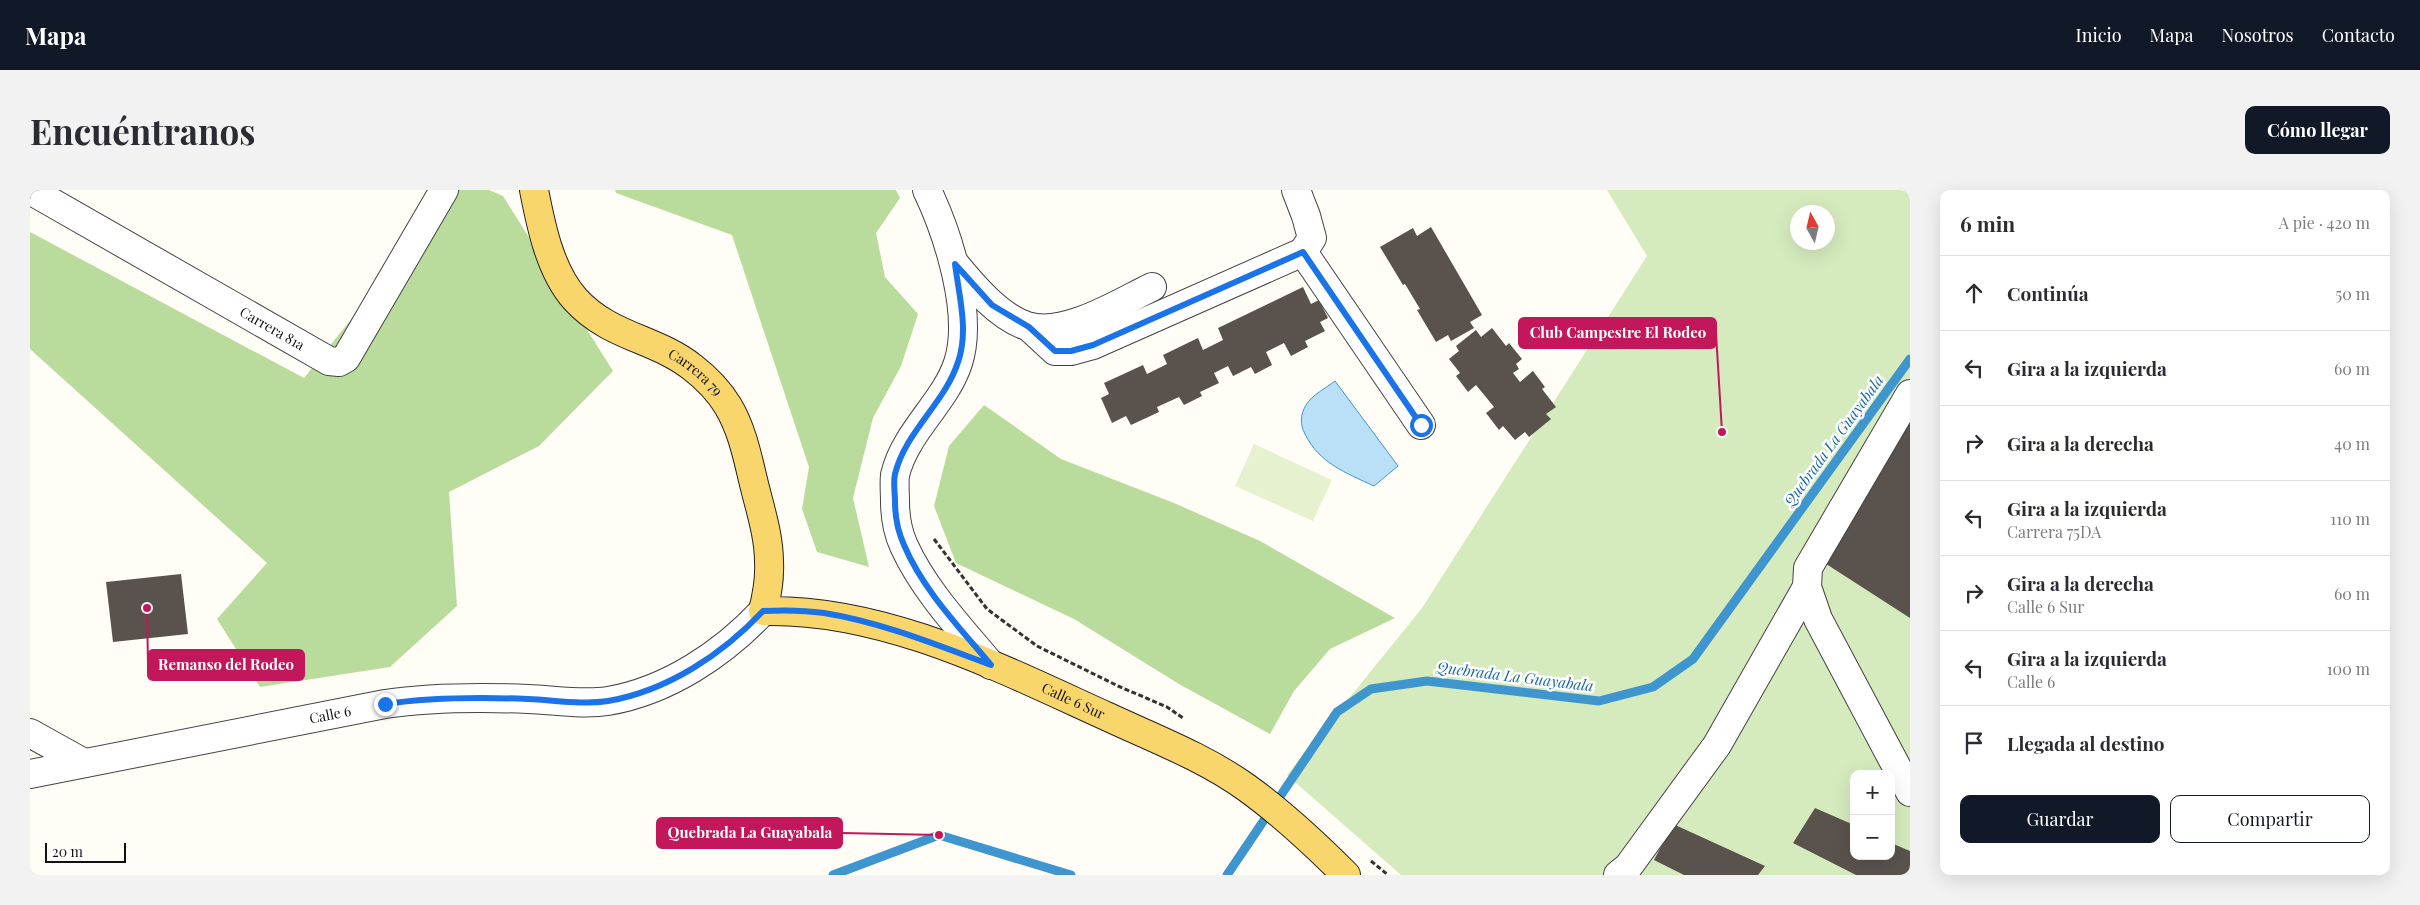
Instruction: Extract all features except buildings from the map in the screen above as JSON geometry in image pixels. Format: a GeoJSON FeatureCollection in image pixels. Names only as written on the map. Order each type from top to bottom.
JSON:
{"type":"FeatureCollection","features":[{"type":"Feature","properties":{"kind":"main road","name":"Carrera 79"},"geometry":{"type":"LineString","coordinates":[[534,190],[549,248],[560,276],[574,298],[592,315],[614,330],[691,366],[711,384],[727,404],[741,432],[766,535],[770,563],[768,590],[763,611]]}},
{"type":"Feature","properties":{"kind":"main road","name":"Calle 6 Sur"},"geometry":{"type":"LineString","coordinates":[[763,611],[797,610],[824,613],[879,626],[991,665],[1212,766],[1287,818],[1346,875]]}},
{"type":"Feature","properties":{"kind":"street","name":"Carrera 81a"},"geometry":{"type":"LineString","coordinates":[[30,190],[329,361],[339,362],[346,358],[444,190]]}},
{"type":"Feature","properties":{"kind":"street"},"geometry":{"type":"LineString","coordinates":[[928,190],[937,210],[955,264],[963,320],[962,343],[958,362],[950,382],[902,455],[895,475],[895,513],[904,545],[924,582],[991,665]]}},
{"type":"Feature","properties":{"kind":"street"},"geometry":{"type":"LineString","coordinates":[[955,264],[992,305],[1029,327],[1055,351],[1071,351],[1085,347],[1303,252],[1312,238],[1296,190]]}},
{"type":"Feature","properties":{"kind":"street"},"geometry":{"type":"LineString","coordinates":[[1303,252],[1421,425]]}},
{"type":"Feature","properties":{"kind":"street"},"geometry":{"type":"LineString","coordinates":[[1029,327],[1055,328],[1074,324],[1152,287]]}},
{"type":"Feature","properties":{"kind":"street"},"geometry":{"type":"LineString","coordinates":[[1910,394],[1808,568],[1807,587],[1818,619],[1910,792]]}},
{"type":"Feature","properties":{"kind":"street"},"geometry":{"type":"LineString","coordinates":[[1618,875],[1628,868],[1717,745],[1807,587]]}},
{"type":"Feature","properties":{"kind":"street","name":"Calle 6"},"geometry":{"type":"LineString","coordinates":[[30,774],[385,704],[420,699],[451,697],[606,701],[625,697],[677,676],[709,658],[743,632],[763,611]]}},
{"type":"Feature","properties":{"kind":"street"},"geometry":{"type":"LineString","coordinates":[[30,733],[84,763]]}},
{"type":"Feature","properties":{"kind":"path"},"geometry":{"type":"LineString","coordinates":[[932,537],[987,609],[1037,646],[1118,686],[1167,707],[1190,723]]}},
{"type":"Feature","properties":{"kind":"green space"},"geometry":{"type":"Polygon","coordinates":[[[455,190],[489,190],[503,196],[613,371],[539,446],[449,492],[457,606],[390,667],[260,687],[217,619],[267,563],[30,349],[30,232],[304,378],[455,190]]]}},
{"type":"Feature","properties":{"kind":"green space"},"geometry":{"type":"Polygon","coordinates":[[[615,190],[896,190],[900,198],[876,233],[885,277],[918,314],[901,366],[873,418],[853,498],[869,567],[817,552],[802,509],[809,467],[732,235],[616,193],[615,190]]]}},
{"type":"Feature","properties":{"kind":"green space"},"geometry":{"type":"Polygon","coordinates":[[[1607,190],[1910,190],[1910,875],[1401,875],[1287,775],[1422,608],[1647,256],[1607,190]]]}},
{"type":"Feature","properties":{"kind":"green space"},"geometry":{"type":"Polygon","coordinates":[[[984,405],[1061,459],[1174,503],[1260,541],[1395,618],[1330,649],[1294,691],[1270,734],[1179,684],[1074,619],[956,563],[934,506],[949,446],[984,405]]]}},
{"type":"Feature","properties":{"kind":"green space"},"geometry":{"type":"Polygon","coordinates":[[[1254,444],[1332,480],[1313,521],[1235,486],[1254,444]]]}},
{"type":"Feature","properties":{"kind":"water"},"geometry":{"type":"Polygon","coordinates":[[[1335,381],[1398,466],[1374,486],[1326,460],[1318,453],[1303,431],[1302,416],[1306,405],[1315,395],[1335,381]]]}},
{"type":"Feature","properties":{"kind":"waterway","name":"Quebrada La Guayabala"},"geometry":{"type":"LineString","coordinates":[[1227,875],[1337,712],[1371,689],[1427,681],[1599,701],[1653,687],[1693,659],[1910,359]]}},
{"type":"Feature","properties":{"kind":"waterway","name":"Quebrada La Guayabala"},"geometry":{"type":"LineString","coordinates":[[833,875],[939,835],[1071,875]]}},
{"type":"Feature","properties":{"kind":"place","name":"Club Campestre El Rodeo"},"geometry":{"type":"Point","coordinates":[1722,432]}},
{"type":"Feature","properties":{"kind":"place","name":"Remanso del Rodeo"},"geometry":{"type":"Point","coordinates":[147,608]}},
{"type":"Feature","properties":{"kind":"place","name":"Quebrada La Guayabala"},"geometry":{"type":"Point","coordinates":[939,835]}},
{"type":"Feature","properties":{"kind":"route"},"geometry":{"type":"LineString","coordinates":[[385,704],[451,697],[606,701],[634,695],[677,676],[709,658],[743,632],[763,611],[797,610],[824,613],[879,626],[991,665],[924,582],[904,545],[895,513],[895,475],[902,455],[950,382],[958,362],[962,343],[963,320],[955,264],[992,305],[1029,327],[1055,351],[1071,351],[1093,345],[1303,252],[1421,425]]}}]}
